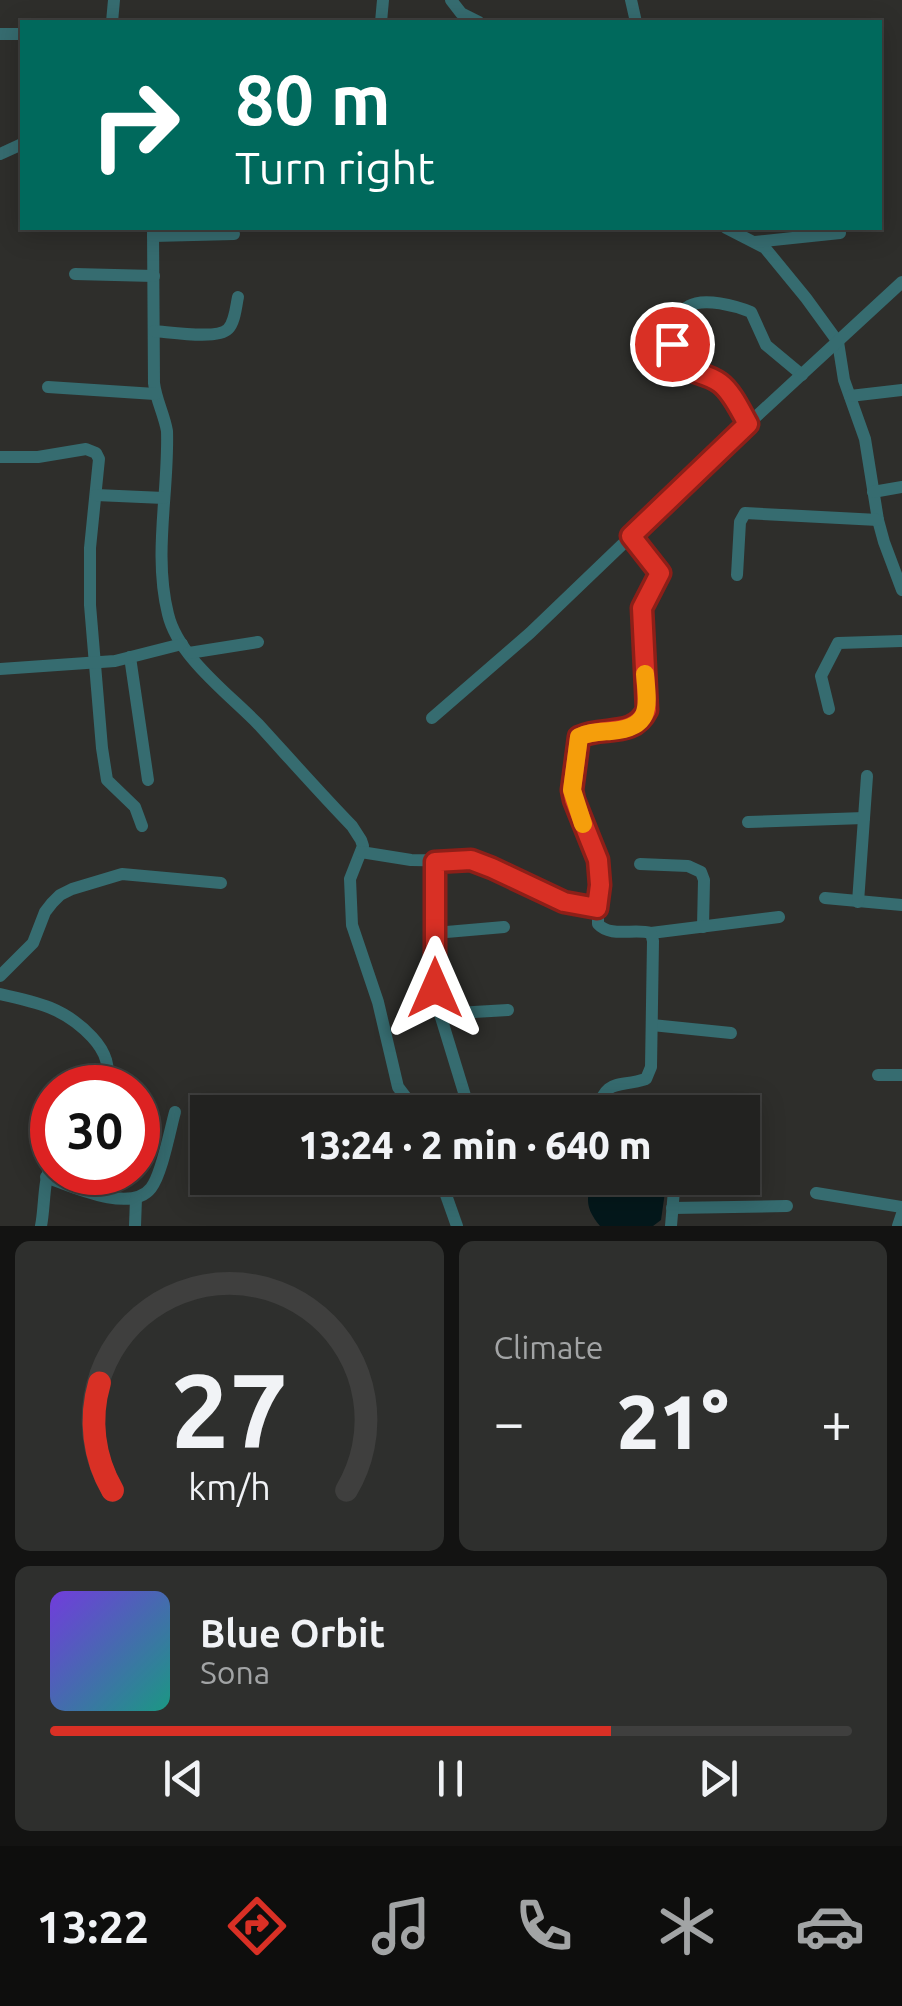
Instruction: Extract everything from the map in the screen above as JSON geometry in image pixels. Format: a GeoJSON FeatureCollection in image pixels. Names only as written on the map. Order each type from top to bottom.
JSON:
{"type":"FeatureCollection","features":[{"type":"Feature","properties":{"kind":"street"},"geometry":{"type":"LineString","coordinates":[[450,0],[461,13],[476,20]]}},
{"type":"Feature","properties":{"kind":"street"},"geometry":{"type":"LineString","coordinates":[[234,234],[153,232],[155,394],[167,431],[162,538],[164,594],[170,622],[185,649],[361,840],[361,852],[350,880],[352,925],[378,1002],[398,1087],[404,1095]]}},
{"type":"Feature","properties":{"kind":"street"},"geometry":{"type":"LineString","coordinates":[[748,235],[840,233]]}},
{"type":"Feature","properties":{"kind":"street"},"geometry":{"type":"LineString","coordinates":[[748,235],[786,272],[838,342],[844,380],[863,429],[878,520],[902,590]]}},
{"type":"Feature","properties":{"kind":"street"},"geometry":{"type":"LineString","coordinates":[[75,274],[154,276]]}},
{"type":"Feature","properties":{"kind":"street"},"geometry":{"type":"LineString","coordinates":[[432,718],[530,633],[748,424],[901,285]]}},
{"type":"Feature","properties":{"kind":"street"},"geometry":{"type":"LineString","coordinates":[[154,332],[224,332],[231,324],[238,297]]}},
{"type":"Feature","properties":{"kind":"street"},"geometry":{"type":"LineString","coordinates":[[748,424],[721,384],[688,370],[676,360],[673,333],[687,306],[701,302],[751,312],[766,344],[802,375]]}},
{"type":"Feature","properties":{"kind":"street"},"geometry":{"type":"LineString","coordinates":[[48,387],[155,394]]}},
{"type":"Feature","properties":{"kind":"street"},"geometry":{"type":"LineString","coordinates":[[850,396],[902,390]]}},
{"type":"Feature","properties":{"kind":"street"},"geometry":{"type":"LineString","coordinates":[[0,457],[38,457],[79,449],[96,453],[99,463],[90,548],[93,663],[104,771],[113,788],[134,807],[142,826]]}},
{"type":"Feature","properties":{"kind":"street"},"geometry":{"type":"LineString","coordinates":[[873,492],[902,486]]}},
{"type":"Feature","properties":{"kind":"street"},"geometry":{"type":"LineString","coordinates":[[96,495],[164,498]]}},
{"type":"Feature","properties":{"kind":"street"},"geometry":{"type":"LineString","coordinates":[[737,575],[740,522],[745,513],[878,520]]}},
{"type":"Feature","properties":{"kind":"street"},"geometry":{"type":"LineString","coordinates":[[631,536],[660,573],[642,608],[647,710],[643,719],[625,730],[591,732],[579,737],[573,778],[574,800],[598,860],[598,924],[603,929],[651,933],[779,917]]}},
{"type":"Feature","properties":{"kind":"street"},"geometry":{"type":"LineString","coordinates":[[829,709],[821,676],[838,643],[902,641]]}},
{"type":"Feature","properties":{"kind":"street"},"geometry":{"type":"LineString","coordinates":[[0,669],[93,663],[258,642]]}},
{"type":"Feature","properties":{"kind":"street"},"geometry":{"type":"LineString","coordinates":[[130,657],[148,780]]}},
{"type":"Feature","properties":{"kind":"street"},"geometry":{"type":"LineString","coordinates":[[858,902],[866,776]]}},
{"type":"Feature","properties":{"kind":"street"},"geometry":{"type":"LineString","coordinates":[[748,822],[864,818]]}},
{"type":"Feature","properties":{"kind":"street"},"geometry":{"type":"LineString","coordinates":[[361,852],[435,862],[471,860],[564,902],[597,908]]}},
{"type":"Feature","properties":{"kind":"street"},"geometry":{"type":"LineString","coordinates":[[435,862],[435,988],[465,1095]]}},
{"type":"Feature","properties":{"kind":"street"},"geometry":{"type":"LineString","coordinates":[[640,864],[688,866],[701,872],[703,927]]}},
{"type":"Feature","properties":{"kind":"street"},"geometry":{"type":"LineString","coordinates":[[0,976],[33,943],[52,903],[72,889],[122,874],[221,883]]}},
{"type":"Feature","properties":{"kind":"street"},"geometry":{"type":"LineString","coordinates":[[825,898],[902,906]]}},
{"type":"Feature","properties":{"kind":"street"},"geometry":{"type":"LineString","coordinates":[[435,933],[504,927]]}},
{"type":"Feature","properties":{"kind":"street"},"geometry":{"type":"LineString","coordinates":[[603,1095],[618,1083],[639,1082],[648,1075],[654,953],[651,933]]}},
{"type":"Feature","properties":{"kind":"street"},"geometry":{"type":"LineString","coordinates":[[0,994],[60,1010],[78,1021],[103,1049],[108,1065]]}},
{"type":"Feature","properties":{"kind":"street"},"geometry":{"type":"LineString","coordinates":[[440,1014],[508,1010]]}},
{"type":"Feature","properties":{"kind":"street"},"geometry":{"type":"LineString","coordinates":[[652,1025],[731,1033]]}},
{"type":"Feature","properties":{"kind":"street"},"geometry":{"type":"LineString","coordinates":[[878,1075],[902,1075]]}},
{"type":"Feature","properties":{"kind":"street"},"geometry":{"type":"LineString","coordinates":[[103,1195],[136,1198],[150,1190],[175,1112]]}},
{"type":"Feature","properties":{"kind":"street"},"geometry":{"type":"LineString","coordinates":[[816,1193],[902,1210],[898,1226]]}},
{"type":"Feature","properties":{"kind":"street"},"geometry":{"type":"LineString","coordinates":[[41,1226],[46,1195]]}},
{"type":"Feature","properties":{"kind":"street"},"geometry":{"type":"LineString","coordinates":[[446,1195],[455,1226]]}},
{"type":"Feature","properties":{"kind":"street"},"geometry":{"type":"LineString","coordinates":[[671,1226],[673,1195]]}},
{"type":"Feature","properties":{"kind":"street"},"geometry":{"type":"LineString","coordinates":[[135,1226],[136,1198]]}},
{"type":"Feature","properties":{"kind":"street"},"geometry":{"type":"LineString","coordinates":[[672,1208],[787,1206]]}},
{"type":"Feature","properties":{"kind":"shaded area"},"geometry":{"type":"Polygon","coordinates":[[[665,1195],[661,1220],[653,1226],[600,1226],[589,1208],[588,1198],[665,1195]]]}},
{"type":"Feature","properties":{"kind":"slow traffic"},"geometry":{"type":"LineString","coordinates":[[583,824],[572,790],[579,737],[591,732],[625,730],[643,719],[648,697],[645,674]]}},
{"type":"Feature","properties":{"kind":"route"},"geometry":{"type":"LineString","coordinates":[[435,988],[435,862],[471,860],[564,902],[597,908],[598,860],[574,800],[573,778],[579,737],[591,732],[625,730],[643,719],[647,710],[642,608],[660,573],[631,536],[748,424],[728,390],[681,365],[672,344]]}}]}
